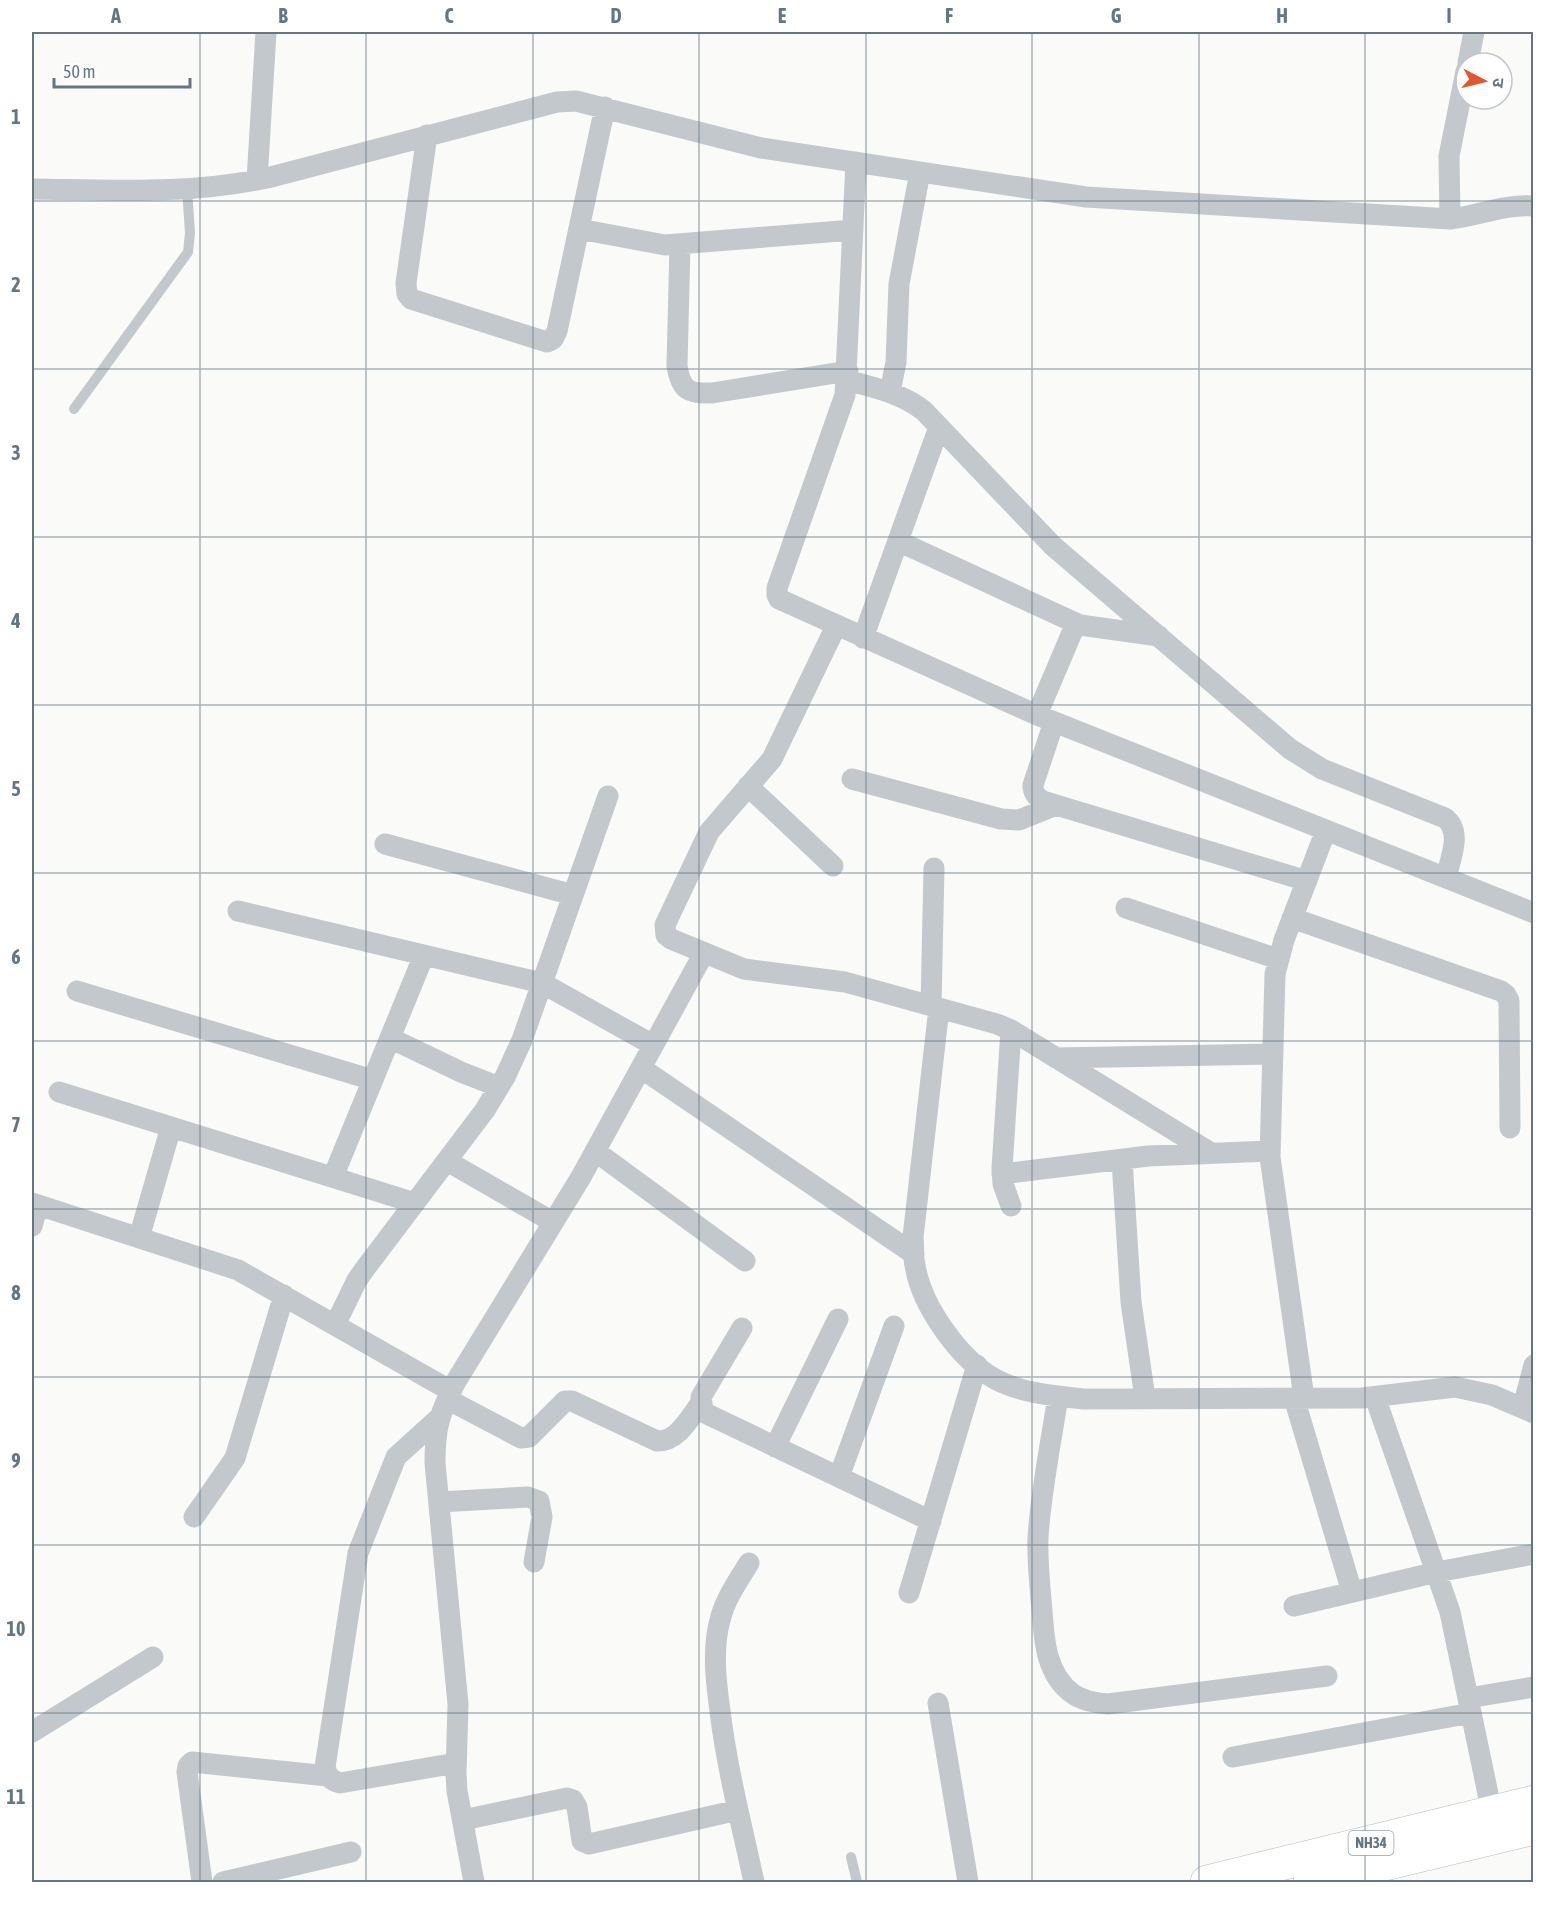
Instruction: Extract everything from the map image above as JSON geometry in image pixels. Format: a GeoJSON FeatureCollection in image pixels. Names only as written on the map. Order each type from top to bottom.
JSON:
{"type":"FeatureCollection","features":[{"type":"Feature","properties":{"kind":"highway","name":"NH34"},"geometry":{"type":"LineString","coordinates":[[1208,1882],[1533,1802]]}},
{"type":"Feature","properties":{"kind":"highway","name":"NH34"},"geometry":{"type":"LineString","coordinates":[[1310,1882],[1533,1828]]}},
{"type":"Feature","properties":{"kind":"street"},"geometry":{"type":"LineString","coordinates":[[257,180],[266,32]]}},
{"type":"Feature","properties":{"kind":"street"},"geometry":{"type":"LineString","coordinates":[[1470,51],[1474,32]]}},
{"type":"Feature","properties":{"kind":"street"},"geometry":{"type":"LineString","coordinates":[[32,189],[187,189],[229,185],[257,180],[557,102],[576,101],[761,148],[1097,198],[1450,219],[1464,218],[1507,207],[1533,206]]}},
{"type":"Feature","properties":{"kind":"street"},"geometry":{"type":"LineString","coordinates":[[427,135],[406,283],[407,294],[411,299],[542,341],[553,339],[556,332],[604,107]]}},
{"type":"Feature","properties":{"kind":"street"},"geometry":{"type":"LineString","coordinates":[[1450,219],[1449,156],[1458,111]]}},
{"type":"Feature","properties":{"kind":"street"},"geometry":{"type":"LineString","coordinates":[[856,162],[848,376],[842,409],[777,588],[777,595],[784,602],[836,626],[1046,718],[1533,913]]}},
{"type":"Feature","properties":{"kind":"street"},"geometry":{"type":"LineString","coordinates":[[890,392],[896,356],[899,284],[920,172]]}},
{"type":"Feature","properties":{"kind":"street"},"geometry":{"type":"LineString","coordinates":[[579,230],[652,244],[680,244],[853,230]]}},
{"type":"Feature","properties":{"kind":"street"},"geometry":{"type":"LineString","coordinates":[[680,244],[677,366],[686,390],[697,394],[712,393],[848,376],[913,401],[1053,546],[1290,749],[1322,769],[1444,818],[1452,824],[1455,840],[1446,878]]}},
{"type":"Feature","properties":{"kind":"street"},"geometry":{"type":"LineString","coordinates":[[863,638],[939,427]]}},
{"type":"Feature","properties":{"kind":"street"},"geometry":{"type":"LineString","coordinates":[[898,542],[1076,623],[1088,627],[1159,636]]}},
{"type":"Feature","properties":{"kind":"street"},"geometry":{"type":"LineString","coordinates":[[1076,623],[1046,718],[1033,784],[1036,797],[1306,881]]}},
{"type":"Feature","properties":{"kind":"street"},"geometry":{"type":"LineString","coordinates":[[836,626],[772,759],[709,832],[664,925],[666,935],[744,969],[845,982],[997,1024],[1011,1030],[1211,1154]]}},
{"type":"Feature","properties":{"kind":"street"},"geometry":{"type":"LineString","coordinates":[[852,779],[1001,819],[1019,820],[1056,805]]}},
{"type":"Feature","properties":{"kind":"street"},"geometry":{"type":"LineString","coordinates":[[748,786],[833,866]]}},
{"type":"Feature","properties":{"kind":"street"},"geometry":{"type":"LineString","coordinates":[[335,1325],[357,1280],[485,1110],[499,1087],[522,1040],[608,795]]}},
{"type":"Feature","properties":{"kind":"street"},"geometry":{"type":"LineString","coordinates":[[1326,830],[1292,918],[1275,974],[1270,1151],[1299,1398],[1352,1592]]}},
{"type":"Feature","properties":{"kind":"street"},"geometry":{"type":"LineString","coordinates":[[385,844],[573,895]]}},
{"type":"Feature","properties":{"kind":"street"},"geometry":{"type":"LineString","coordinates":[[934,868],[935,1007],[913,1237],[915,1266],[926,1298],[941,1326],[977,1365],[994,1378],[1020,1388],[1084,1399],[1375,1397],[1455,1387],[1474,1390],[1528,1410],[1533,1365]]}},
{"type":"Feature","properties":{"kind":"street"},"geometry":{"type":"LineString","coordinates":[[1126,908],[1278,959]]}},
{"type":"Feature","properties":{"kind":"street"},"geometry":{"type":"LineString","coordinates":[[238,911],[542,983],[653,1045]]}},
{"type":"Feature","properties":{"kind":"street"},"geometry":{"type":"LineString","coordinates":[[1292,918],[1501,991],[1506,995],[1509,1002],[1510,1128]]}},
{"type":"Feature","properties":{"kind":"street"},"geometry":{"type":"LineString","coordinates":[[456,1763],[340,1783],[332,1781],[327,1776],[325,1767],[358,1553],[396,1457],[446,1402],[595,1151],[704,953]]}},
{"type":"Feature","properties":{"kind":"street"},"geometry":{"type":"LineString","coordinates":[[333,1177],[424,955]]}},
{"type":"Feature","properties":{"kind":"street"},"geometry":{"type":"LineString","coordinates":[[77,991],[373,1080]]}},
{"type":"Feature","properties":{"kind":"street"},"geometry":{"type":"LineString","coordinates":[[1011,1030],[1002,1174],[1011,1206]]}},
{"type":"Feature","properties":{"kind":"street"},"geometry":{"type":"LineString","coordinates":[[390,1038],[461,1072],[499,1087]]}},
{"type":"Feature","properties":{"kind":"street"},"geometry":{"type":"LineString","coordinates":[[1056,1058],[1272,1053]]}},
{"type":"Feature","properties":{"kind":"street"},"geometry":{"type":"LineString","coordinates":[[641,1068],[914,1254]]}},
{"type":"Feature","properties":{"kind":"street"},"geometry":{"type":"LineString","coordinates":[[59,1092],[415,1203]]}},
{"type":"Feature","properties":{"kind":"street"},"geometry":{"type":"LineString","coordinates":[[139,1238],[171,1127]]}},
{"type":"Feature","properties":{"kind":"street"},"geometry":{"type":"LineString","coordinates":[[595,1151],[745,1261]]}},
{"type":"Feature","properties":{"kind":"street"},"geometry":{"type":"LineString","coordinates":[[1002,1174],[1148,1156],[1270,1151]]}},
{"type":"Feature","properties":{"kind":"street"},"geometry":{"type":"LineString","coordinates":[[1122,1160],[1131,1302],[1145,1398]]}},
{"type":"Feature","properties":{"kind":"street"},"geometry":{"type":"LineString","coordinates":[[447,1161],[553,1222]]}},
{"type":"Feature","properties":{"kind":"street"},"geometry":{"type":"LineString","coordinates":[[32,1226],[34,1204],[238,1270],[335,1325],[446,1402],[521,1438],[529,1437],[565,1401],[572,1401],[657,1441],[666,1441],[675,1436],[700,1404]]}},
{"type":"Feature","properties":{"kind":"street"},"geometry":{"type":"LineString","coordinates":[[194,1517],[235,1458],[284,1295]]}},
{"type":"Feature","properties":{"kind":"street"},"geometry":{"type":"LineString","coordinates":[[775,1447],[838,1319]]}},
{"type":"Feature","properties":{"kind":"street"},"geometry":{"type":"LineString","coordinates":[[839,1477],[894,1326]]}},
{"type":"Feature","properties":{"kind":"street"},"geometry":{"type":"LineString","coordinates":[[742,1328],[701,1397],[702,1410],[930,1521]]}},
{"type":"Feature","properties":{"kind":"street"},"geometry":{"type":"LineString","coordinates":[[909,1593],[977,1365]]}},
{"type":"Feature","properties":{"kind":"street"},"geometry":{"type":"LineString","coordinates":[[1058,1396],[1041,1513],[1038,1559],[1045,1644],[1049,1662],[1060,1681],[1072,1694],[1090,1702],[1108,1704],[1327,1676]]}},
{"type":"Feature","properties":{"kind":"street"},"geometry":{"type":"LineString","coordinates":[[1375,1397],[1437,1572],[1455,1634],[1492,1813]]}},
{"type":"Feature","properties":{"kind":"street"},"geometry":{"type":"LineString","coordinates":[[446,1402],[435,1434],[435,1463],[458,1704],[457,1791],[474,1882]]}},
{"type":"Feature","properties":{"kind":"street"},"geometry":{"type":"LineString","coordinates":[[439,1502],[528,1497],[539,1501],[542,1517],[534,1562]]}},
{"type":"Feature","properties":{"kind":"street"},"geometry":{"type":"LineString","coordinates":[[1294,1606],[1437,1572],[1533,1554]]}},
{"type":"Feature","properties":{"kind":"street"},"geometry":{"type":"LineString","coordinates":[[749,1563],[720,1618],[716,1643],[716,1679],[724,1742],[754,1882]]}},
{"type":"Feature","properties":{"kind":"street"},"geometry":{"type":"LineString","coordinates":[[32,1732],[153,1657]]}},
{"type":"Feature","properties":{"kind":"street"},"geometry":{"type":"LineString","coordinates":[[1233,1757],[1470,1706],[1533,1687]]}},
{"type":"Feature","properties":{"kind":"street"},"geometry":{"type":"LineString","coordinates":[[938,1703],[968,1882]]}},
{"type":"Feature","properties":{"kind":"street"},"geometry":{"type":"LineString","coordinates":[[202,1882],[187,1773],[188,1766],[192,1762],[327,1776]]}},
{"type":"Feature","properties":{"kind":"street"},"geometry":{"type":"LineString","coordinates":[[462,1820],[567,1798],[573,1800],[577,1807],[582,1841],[589,1844],[738,1810]]}},
{"type":"Feature","properties":{"kind":"street"},"geometry":{"type":"LineString","coordinates":[[223,1882],[351,1852]]}},
{"type":"Feature","properties":{"kind":"lane"},"geometry":{"type":"LineString","coordinates":[[74,409],[188,252],[190,233],[187,189]]}},
{"type":"Feature","properties":{"kind":"lane"},"geometry":{"type":"LineString","coordinates":[[851,1857],[856,1882]]}}]}
